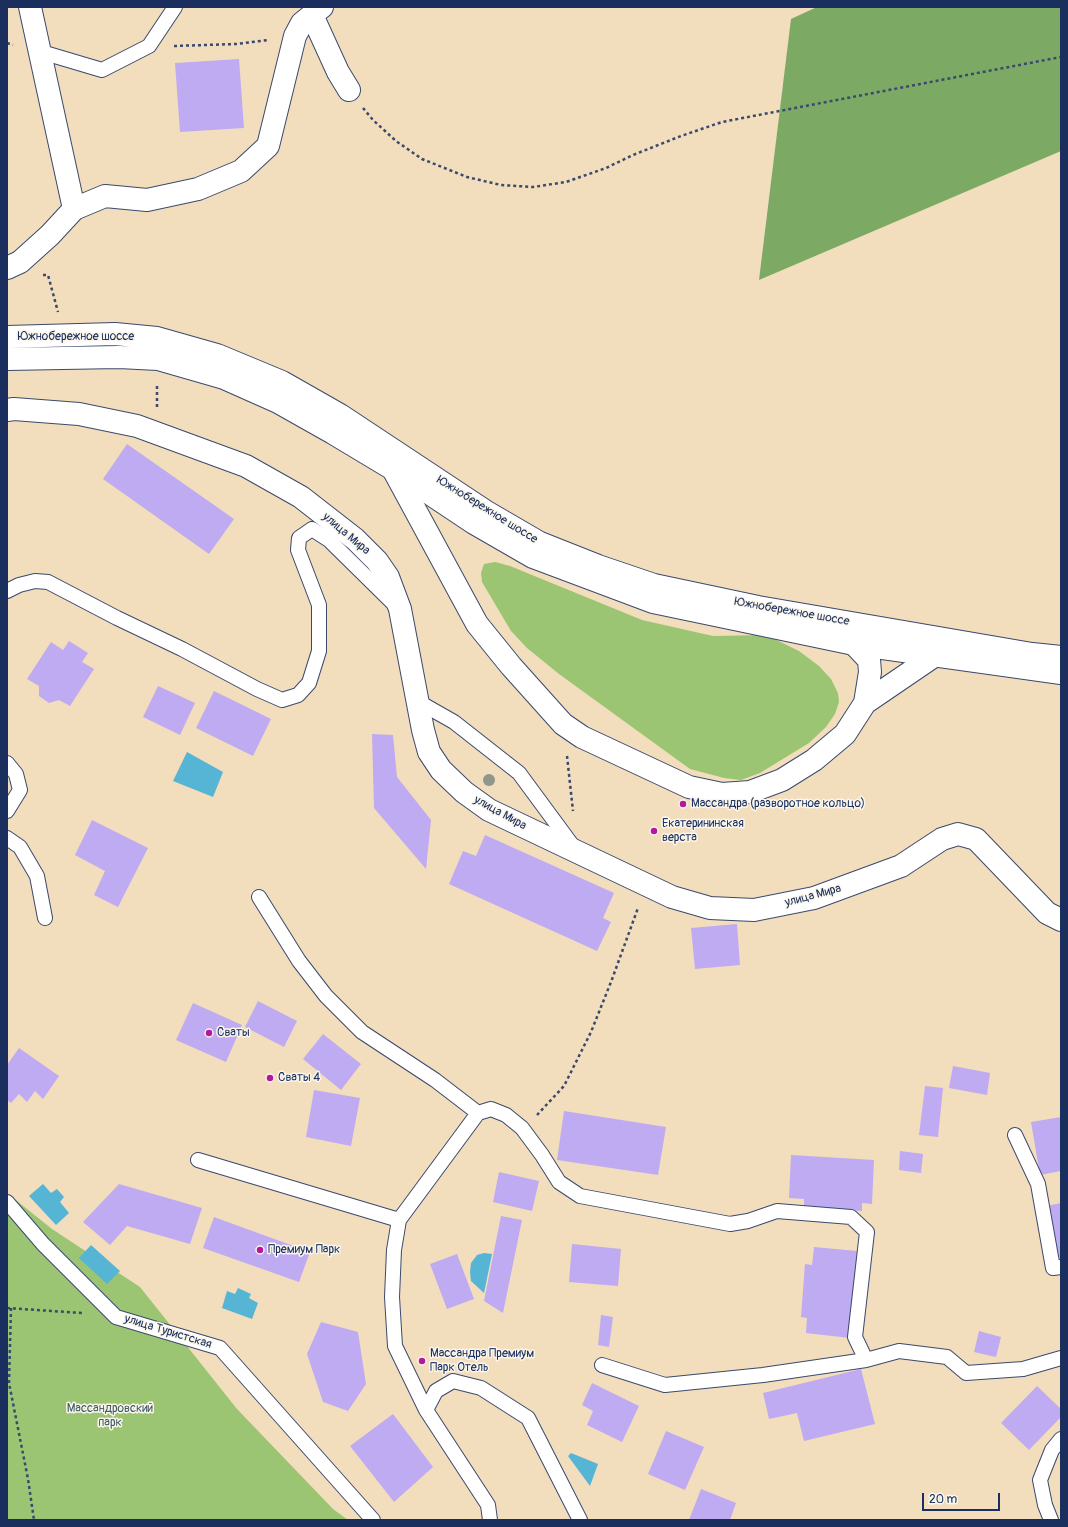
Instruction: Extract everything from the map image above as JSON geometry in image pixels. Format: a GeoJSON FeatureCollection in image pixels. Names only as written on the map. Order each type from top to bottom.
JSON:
{"type":"FeatureCollection","features":[{"type":"Feature","properties":{"kind":"main road"},"geometry":{"type":"LineString","coordinates":[[30,7],[38,51],[74,209]]}},
{"type":"Feature","properties":{"kind":"main road"},"geometry":{"type":"LineString","coordinates":[[7,268],[20,262],[50,235],[74,209],[105,196],[147,200],[198,189],[241,171],[268,146],[295,36],[302,23],[317,11],[338,72],[349,90]]}},
{"type":"Feature","properties":{"kind":"main road","name":"Южнобережное шоссе"},"geometry":{"type":"LineString","coordinates":[[7,337],[129,336],[157,338],[217,355],[282,382],[340,415],[484,512],[540,543],[598,566],[654,585],[758,607],[1032,654],[1061,657]]}},
{"type":"Feature","properties":{"kind":"main road","name":"Южнобережное шоссе"},"geometry":{"type":"LineString","coordinates":[[7,359],[119,357],[158,359],[224,378],[278,402],[393,469],[474,523],[533,557],[652,602],[854,644],[1061,673]]}},
{"type":"Feature","properties":{"kind":"main road","name":"улица Мира"},"geometry":{"type":"LineString","coordinates":[[7,410],[14,409],[79,414],[138,426],[246,466],[300,497],[354,539],[377,560],[388,577],[400,609],[417,701],[429,752],[441,770],[464,792],[489,810],[672,897],[710,908],[754,910],[814,898],[901,866],[942,839],[958,834],[976,839],[1047,913],[1061,920]]}},
{"type":"Feature","properties":{"kind":"main road"},"geometry":{"type":"LineString","coordinates":[[393,469],[477,624],[511,666],[563,724],[582,737],[689,787],[722,794],[750,792],[782,780],[814,760],[845,734],[865,703],[870,678],[869,660],[854,644],[758,607]]}},
{"type":"Feature","properties":{"kind":"main road"},"geometry":{"type":"LineString","coordinates":[[865,703],[934,656]]}},
{"type":"Feature","properties":{"kind":"lane"},"geometry":{"type":"LineString","coordinates":[[38,51],[102,70],[149,46],[175,7]]}},
{"type":"Feature","properties":{"kind":"lane"},"geometry":{"type":"LineString","coordinates":[[7,591],[35,580],[48,582],[117,618],[182,649],[257,689],[282,700],[298,696],[309,683],[319,651],[319,605],[298,550],[299,538],[312,529],[329,540],[400,609]]}},
{"type":"Feature","properties":{"kind":"lane"},"geometry":{"type":"LineString","coordinates":[[417,701],[454,722],[519,773],[577,852]]}},
{"type":"Feature","properties":{"kind":"lane"},"geometry":{"type":"LineString","coordinates":[[7,763],[16,774],[20,790],[7,811]]}},
{"type":"Feature","properties":{"kind":"lane"},"geometry":{"type":"LineString","coordinates":[[7,838],[20,847],[37,876],[45,918]]}},
{"type":"Feature","properties":{"kind":"lane"},"geometry":{"type":"LineString","coordinates":[[259,897],[299,961],[326,996],[362,1032],[435,1080],[478,1113]]}},
{"type":"Feature","properties":{"kind":"lane"},"geometry":{"type":"LineString","coordinates":[[490,1520],[488,1505],[426,1410],[395,1346],[392,1296],[394,1250],[399,1220],[478,1113],[491,1109],[506,1115],[522,1128],[542,1155],[559,1182],[580,1196],[730,1224],[748,1221],[777,1211],[851,1217],[867,1232],[855,1337],[866,1360]]}},
{"type":"Feature","properties":{"kind":"lane"},"geometry":{"type":"LineString","coordinates":[[1015,1135],[1038,1184],[1053,1268],[1061,1266]]}},
{"type":"Feature","properties":{"kind":"lane"},"geometry":{"type":"LineString","coordinates":[[198,1160],[399,1220]]}},
{"type":"Feature","properties":{"kind":"lane","name":"улица Туристская"},"geometry":{"type":"LineString","coordinates":[[7,1202],[43,1244],[116,1317],[220,1348],[373,1520]]}},
{"type":"Feature","properties":{"kind":"lane"},"geometry":{"type":"LineString","coordinates":[[602,1365],[665,1385],[763,1375],[866,1360],[899,1351],[947,1357],[966,1373],[1023,1369],[1061,1358]]}},
{"type":"Feature","properties":{"kind":"lane"},"geometry":{"type":"LineString","coordinates":[[426,1410],[436,1392],[453,1381],[481,1388],[528,1418],[580,1520]]}},
{"type":"Feature","properties":{"kind":"lane"},"geometry":{"type":"LineString","coordinates":[[1051,1520],[1045,1505],[1040,1480],[1052,1450],[1061,1439]]}},
{"type":"Feature","properties":{"kind":"path"},"geometry":{"type":"LineString","coordinates":[[149,46],[236,44],[295,36]]}},
{"type":"Feature","properties":{"kind":"path"},"geometry":{"type":"LineString","coordinates":[[349,90],[373,120],[396,142],[422,159],[467,177],[502,185],[533,188],[566,182],[606,168],[674,138],[722,122],[1061,56]]}},
{"type":"Feature","properties":{"kind":"path"},"geometry":{"type":"LineString","coordinates":[[48,275],[59,316]]}},
{"type":"Feature","properties":{"kind":"path"},"geometry":{"type":"LineString","coordinates":[[156,433],[158,359]]}},
{"type":"Feature","properties":{"kind":"path"},"geometry":{"type":"LineString","coordinates":[[563,724],[573,814]]}},
{"type":"Feature","properties":{"kind":"path"},"geometry":{"type":"LineString","coordinates":[[522,1128],[546,1108],[564,1086],[591,1032],[612,982],[646,885]]}},
{"type":"Feature","properties":{"kind":"path"},"geometry":{"type":"LineString","coordinates":[[34,1520],[28,1479],[9,1383],[9,1308],[116,1317]]}},
{"type":"Feature","properties":{"kind":"green space"},"geometry":{"type":"Polygon","coordinates":[[[817,7],[1061,7],[1061,151],[759,280],[791,19],[817,7]]]}},
{"type":"Feature","properties":{"kind":"green space"},"geometry":{"type":"Polygon","coordinates":[[[495,562],[510,566],[642,620],[713,636],[766,635],[799,651],[819,666],[831,679],[838,693],[839,702],[835,714],[826,727],[809,743],[760,773],[741,780],[724,778],[690,769],[559,674],[527,648],[511,631],[482,582],[481,573],[484,564],[495,562]]]}},
{"type":"Feature","properties":{"kind":"green space","name":"Массандровский парк"},"geometry":{"type":"Polygon","coordinates":[[[7,1193],[52,1229],[140,1287],[237,1409],[333,1509],[348,1520],[7,1520],[7,1193]]]}},
{"type":"Feature","properties":{"kind":"water"},"geometry":{"type":"Polygon","coordinates":[[[187,752],[223,772],[213,797],[173,781],[187,752]]]}},
{"type":"Feature","properties":{"kind":"water"},"geometry":{"type":"Polygon","coordinates":[[[43,1184],[51,1193],[57,1189],[64,1197],[60,1202],[69,1213],[56,1225],[29,1196],[43,1184]]]}},
{"type":"Feature","properties":{"kind":"water"},"geometry":{"type":"Polygon","coordinates":[[[91,1245],[120,1271],[107,1284],[79,1258],[91,1245]]]}},
{"type":"Feature","properties":{"kind":"water"},"geometry":{"type":"Polygon","coordinates":[[[484,1253],[492,1254],[484,1293],[471,1281],[470,1272],[471,1263],[477,1255],[484,1253]]]}},
{"type":"Feature","properties":{"kind":"water"},"geometry":{"type":"Polygon","coordinates":[[[238,1288],[251,1294],[249,1298],[258,1303],[252,1319],[222,1308],[227,1291],[235,1294],[238,1288]]]}},
{"type":"Feature","properties":{"kind":"water"},"geometry":{"type":"Polygon","coordinates":[[[571,1453],[598,1464],[590,1486],[568,1456],[571,1453]]]}},
{"type":"Feature","properties":{"kind":"building"},"geometry":{"type":"Polygon","coordinates":[[[239,59],[244,128],[180,132],[175,63],[239,59]]]}},
{"type":"Feature","properties":{"kind":"building"},"geometry":{"type":"Polygon","coordinates":[[[127,444],[234,519],[209,554],[103,479],[127,444]]]}},
{"type":"Feature","properties":{"kind":"building"},"geometry":{"type":"Polygon","coordinates":[[[69,641],[88,653],[82,662],[94,669],[70,706],[59,700],[49,703],[39,696],[39,686],[27,679],[51,642],[63,650],[69,641]]]}},
{"type":"Feature","properties":{"kind":"building"},"geometry":{"type":"Polygon","coordinates":[[[158,686],[195,703],[180,735],[143,717],[158,686]]]}},
{"type":"Feature","properties":{"kind":"building"},"geometry":{"type":"Polygon","coordinates":[[[214,691],[271,719],[253,756],[196,728],[214,691]]]}},
{"type":"Feature","properties":{"kind":"building"},"geometry":{"type":"Polygon","coordinates":[[[372,734],[393,735],[397,777],[431,820],[426,869],[374,808],[372,734]]]}},
{"type":"Feature","properties":{"kind":"building"},"geometry":{"type":"Polygon","coordinates":[[[92,820],[148,848],[118,907],[94,895],[105,871],[75,855],[92,820]]]}},
{"type":"Feature","properties":{"kind":"building"},"geometry":{"type":"Polygon","coordinates":[[[485,835],[614,893],[603,918],[611,922],[597,951],[449,884],[463,851],[476,856],[485,835]]]}},
{"type":"Feature","properties":{"kind":"building"},"geometry":{"type":"Polygon","coordinates":[[[737,924],[740,965],[695,969],[691,928],[737,924]]]}},
{"type":"Feature","properties":{"kind":"building"},"geometry":{"type":"Polygon","coordinates":[[[258,1001],[297,1021],[284,1047],[245,1027],[258,1001]]]}},
{"type":"Feature","properties":{"kind":"building","name":"Сваты"},"geometry":{"type":"Polygon","coordinates":[[[193,1003],[242,1025],[226,1062],[176,1040],[193,1003]]]}},
{"type":"Feature","properties":{"kind":"building"},"geometry":{"type":"Polygon","coordinates":[[[323,1034],[361,1064],[341,1090],[303,1059],[323,1034]]]}},
{"type":"Feature","properties":{"kind":"building"},"geometry":{"type":"Polygon","coordinates":[[[19,1048],[59,1076],[43,1099],[35,1091],[27,1102],[19,1094],[11,1103],[7,1100],[7,1065],[19,1048]]]}},
{"type":"Feature","properties":{"kind":"building"},"geometry":{"type":"Polygon","coordinates":[[[953,1066],[990,1073],[987,1095],[949,1088],[953,1066]]]}},
{"type":"Feature","properties":{"kind":"building"},"geometry":{"type":"Polygon","coordinates":[[[925,1086],[943,1088],[938,1137],[919,1135],[925,1086]]]}},
{"type":"Feature","properties":{"kind":"building"},"geometry":{"type":"Polygon","coordinates":[[[314,1090],[360,1098],[351,1146],[306,1137],[314,1090]]]}},
{"type":"Feature","properties":{"kind":"building"},"geometry":{"type":"Polygon","coordinates":[[[564,1111],[666,1127],[658,1175],[557,1160],[564,1111]]]}},
{"type":"Feature","properties":{"kind":"building"},"geometry":{"type":"Polygon","coordinates":[[[1061,1117],[1061,1171],[1040,1175],[1031,1122],[1061,1117]]]}},
{"type":"Feature","properties":{"kind":"building"},"geometry":{"type":"Polygon","coordinates":[[[900,1151],[923,1154],[921,1173],[899,1170],[900,1151]]]}},
{"type":"Feature","properties":{"kind":"building"},"geometry":{"type":"Polygon","coordinates":[[[791,1155],[874,1160],[872,1204],[862,1203],[862,1211],[804,1207],[804,1199],[789,1198],[791,1155]]]}},
{"type":"Feature","properties":{"kind":"building"},"geometry":{"type":"Polygon","coordinates":[[[499,1172],[539,1181],[532,1211],[493,1202],[499,1172]]]}},
{"type":"Feature","properties":{"kind":"building"},"geometry":{"type":"Polygon","coordinates":[[[119,1184],[202,1208],[190,1244],[127,1226],[110,1245],[83,1222],[119,1184]]]}},
{"type":"Feature","properties":{"kind":"building"},"geometry":{"type":"Polygon","coordinates":[[[1061,1203],[1061,1257],[1056,1258],[1046,1206],[1061,1203]]]}},
{"type":"Feature","properties":{"kind":"building"},"geometry":{"type":"Polygon","coordinates":[[[501,1216],[522,1220],[503,1313],[484,1301],[501,1216]]]}},
{"type":"Feature","properties":{"kind":"building"},"geometry":{"type":"Polygon","coordinates":[[[214,1217],[310,1252],[299,1282],[203,1248],[214,1217]]]}},
{"type":"Feature","properties":{"kind":"building"},"geometry":{"type":"Polygon","coordinates":[[[572,1244],[621,1249],[618,1286],[569,1282],[572,1244]]]}},
{"type":"Feature","properties":{"kind":"building"},"geometry":{"type":"Polygon","coordinates":[[[814,1247],[857,1251],[850,1338],[806,1333],[807,1318],[801,1317],[805,1264],[812,1265],[814,1247]]]}},
{"type":"Feature","properties":{"kind":"building"},"geometry":{"type":"Polygon","coordinates":[[[457,1254],[474,1299],[447,1309],[430,1264],[457,1254]]]}},
{"type":"Feature","properties":{"kind":"building"},"geometry":{"type":"Polygon","coordinates":[[[601,1315],[613,1317],[609,1347],[598,1345],[601,1315]]]}},
{"type":"Feature","properties":{"kind":"building"},"geometry":{"type":"Polygon","coordinates":[[[321,1322],[358,1332],[366,1384],[348,1411],[323,1402],[307,1354],[321,1322]]]}},
{"type":"Feature","properties":{"kind":"building"},"geometry":{"type":"Polygon","coordinates":[[[979,1331],[1001,1337],[996,1357],[974,1352],[979,1331]]]}},
{"type":"Feature","properties":{"kind":"building"},"geometry":{"type":"Polygon","coordinates":[[[861,1369],[875,1424],[804,1441],[797,1413],[769,1419],[763,1393],[861,1369]]]}},
{"type":"Feature","properties":{"kind":"building"},"geometry":{"type":"Polygon","coordinates":[[[592,1383],[639,1406],[622,1442],[587,1425],[593,1411],[582,1405],[592,1383]]]}},
{"type":"Feature","properties":{"kind":"building"},"geometry":{"type":"Polygon","coordinates":[[[1037,1386],[1061,1409],[1061,1417],[1029,1450],[1001,1423],[1037,1386]]]}},
{"type":"Feature","properties":{"kind":"building"},"geometry":{"type":"Polygon","coordinates":[[[393,1414],[433,1467],[394,1502],[350,1446],[393,1414]]]}},
{"type":"Feature","properties":{"kind":"building"},"geometry":{"type":"Polygon","coordinates":[[[666,1431],[704,1447],[685,1490],[648,1474],[666,1431]]]}},
{"type":"Feature","properties":{"kind":"building"},"geometry":{"type":"Polygon","coordinates":[[[701,1489],[736,1503],[730,1520],[689,1520],[701,1489]]]}},
{"type":"Feature","properties":{"kind":"place","name":"Массандра (разворотное кольцо)"},"geometry":{"type":"Point","coordinates":[683,804]}},
{"type":"Feature","properties":{"kind":"place","name":"Екатерининская верста"},"geometry":{"type":"Point","coordinates":[654,831]}},
{"type":"Feature","properties":{"kind":"place","name":"Сваты"},"geometry":{"type":"Point","coordinates":[209,1033]}},
{"type":"Feature","properties":{"kind":"place","name":"Сваты 4"},"geometry":{"type":"Point","coordinates":[270,1078]}},
{"type":"Feature","properties":{"kind":"place","name":"Премиум Парк"},"geometry":{"type":"Point","coordinates":[260,1250]}},
{"type":"Feature","properties":{"kind":"place","name":"Массандра Премиум Парк Отель"},"geometry":{"type":"Point","coordinates":[422,1361]}}]}
